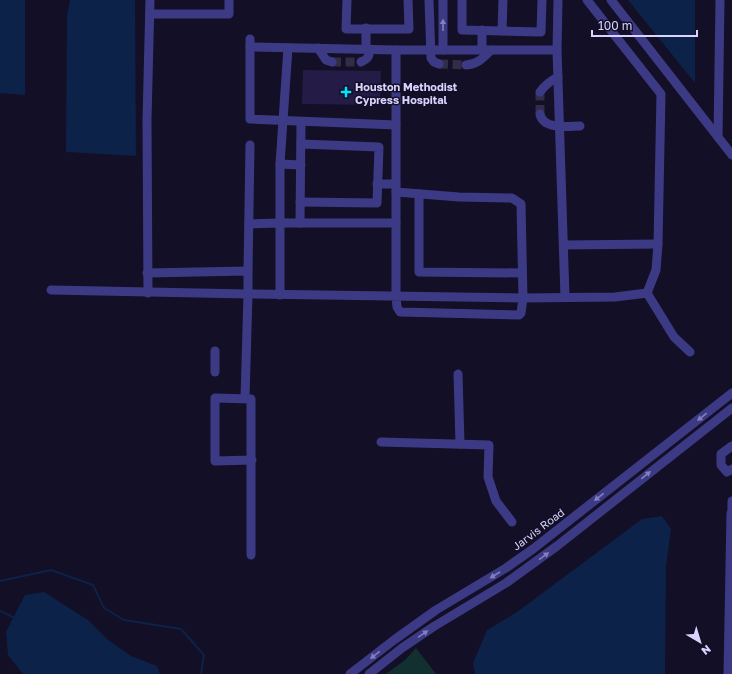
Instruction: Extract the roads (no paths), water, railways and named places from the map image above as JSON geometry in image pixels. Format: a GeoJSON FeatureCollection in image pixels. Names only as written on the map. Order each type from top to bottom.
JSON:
{"type":"FeatureCollection","features":[{"type":"Feature","properties":{"kind":"street"},"geometry":{"type":"LineString","coordinates":[[148,292],[147,120],[150,0]]}},
{"type":"Feature","properties":{"kind":"street"},"geometry":{"type":"LineString","coordinates":[[150,14],[229,14],[229,0]]}},
{"type":"Feature","properties":{"kind":"street"},"geometry":{"type":"LineString","coordinates":[[347,0],[346,29],[409,29],[408,0]]}},
{"type":"Feature","properties":{"kind":"street"},"geometry":{"type":"LineString","coordinates":[[429,0],[431,58],[434,62],[439,64]]}},
{"type":"Feature","properties":{"kind":"street"},"geometry":{"type":"LineString","coordinates":[[443,0],[443,50]]}},
{"type":"Feature","properties":{"kind":"street"},"geometry":{"type":"LineString","coordinates":[[462,0],[462,30],[541,32],[542,0]]}},
{"type":"Feature","properties":{"kind":"street"},"geometry":{"type":"LineString","coordinates":[[502,31],[503,0]]}},
{"type":"Feature","properties":{"kind":"street"},"geometry":{"type":"LineString","coordinates":[[558,0],[559,126],[565,297]]}},
{"type":"Feature","properties":{"kind":"street"},"geometry":{"type":"LineString","coordinates":[[586,0],[661,94],[658,244],[656,270],[647,293]]}},
{"type":"Feature","properties":{"kind":"street"},"geometry":{"type":"LineString","coordinates":[[611,0],[724,141],[732,155]]}},
{"type":"Feature","properties":{"kind":"street"},"geometry":{"type":"LineString","coordinates":[[720,0],[717,108],[724,141]]}},
{"type":"Feature","properties":{"kind":"street"},"geometry":{"type":"LineString","coordinates":[[361,62],[370,56],[366,28]]}},
{"type":"Feature","properties":{"kind":"street"},"geometry":{"type":"LineString","coordinates":[[482,30],[482,50]]}},
{"type":"Feature","properties":{"kind":"street"},"geometry":{"type":"LineString","coordinates":[[396,125],[250,120],[250,43],[288,48],[558,50]]}},
{"type":"Feature","properties":{"kind":"street"},"geometry":{"type":"LineString","coordinates":[[280,295],[280,164],[288,48]]}},
{"type":"Feature","properties":{"kind":"street"},"geometry":{"type":"LineString","coordinates":[[318,48],[326,60],[332,62]]}},
{"type":"Feature","properties":{"kind":"street"},"geometry":{"type":"LineString","coordinates":[[377,184],[396,188],[419,194],[459,198],[512,198],[521,204],[523,298],[521,313],[400,312],[397,307],[396,296],[396,188],[396,125],[396,50]]}},
{"type":"Feature","properties":{"kind":"street"},"geometry":{"type":"LineString","coordinates":[[466,65],[474,65],[481,61],[491,50]]}},
{"type":"Feature","properties":{"kind":"street"},"geometry":{"type":"LineString","coordinates":[[540,92],[550,81],[558,77]]}},
{"type":"Feature","properties":{"kind":"street"},"geometry":{"type":"LineString","coordinates":[[540,114],[549,125],[580,126]]}},
{"type":"Feature","properties":{"kind":"street"},"geometry":{"type":"LineString","coordinates":[[300,223],[301,122]]}},
{"type":"Feature","properties":{"kind":"street"},"geometry":{"type":"LineString","coordinates":[[300,202],[377,203],[378,147],[301,144]]}},
{"type":"Feature","properties":{"kind":"street"},"geometry":{"type":"LineString","coordinates":[[245,398],[250,145]]}},
{"type":"Feature","properties":{"kind":"street"},"geometry":{"type":"LineString","coordinates":[[280,164],[301,165]]}},
{"type":"Feature","properties":{"kind":"street"},"geometry":{"type":"LineString","coordinates":[[419,194],[418,272],[522,273]]}},
{"type":"Feature","properties":{"kind":"street"},"geometry":{"type":"LineString","coordinates":[[249,224],[396,223]]}},
{"type":"Feature","properties":{"kind":"street"},"geometry":{"type":"LineString","coordinates":[[564,245],[658,244]]}},
{"type":"Feature","properties":{"kind":"street"},"geometry":{"type":"LineString","coordinates":[[147,272],[248,271]]}},
{"type":"Feature","properties":{"kind":"street"},"geometry":{"type":"LineString","coordinates":[[51,290],[523,298],[615,296],[647,293]]}},
{"type":"Feature","properties":{"kind":"street"},"geometry":{"type":"LineString","coordinates":[[647,293],[674,336],[690,352]]}},
{"type":"Feature","properties":{"kind":"street"},"geometry":{"type":"LineString","coordinates":[[215,351],[215,372]]}},
{"type":"Feature","properties":{"kind":"street"},"geometry":{"type":"LineString","coordinates":[[458,374],[460,444]]}},
{"type":"Feature","properties":{"kind":"street","name":"Jarvis Road"},"geometry":{"type":"LineString","coordinates":[[350,674],[436,610],[495,575],[522,556],[732,393]]}},
{"type":"Feature","properties":{"kind":"street"},"geometry":{"type":"LineString","coordinates":[[251,555],[252,460],[251,399],[215,398],[214,460],[252,460]]}},
{"type":"Feature","properties":{"kind":"street"},"geometry":{"type":"LineString","coordinates":[[370,674],[400,649],[525,569],[557,546],[732,408]]}},
{"type":"Feature","properties":{"kind":"street"},"geometry":{"type":"LineString","coordinates":[[381,442],[489,445],[488,476],[496,501],[512,522]]}},
{"type":"Feature","properties":{"kind":"street"},"geometry":{"type":"LineString","coordinates":[[732,446],[721,454],[721,465],[727,472],[732,469]]}},
{"type":"Feature","properties":{"kind":"street"},"geometry":{"type":"LineString","coordinates":[[657,452],[664,461]]}},
{"type":"Feature","properties":{"kind":"street"},"geometry":{"type":"LineString","coordinates":[[728,674],[732,501]]}},
{"type":"Feature","properties":{"kind":"street"},"geometry":{"type":"LineString","coordinates":[[394,640],[400,649]]}},
{"type":"Feature","properties":{"kind":"water"},"geometry":{"type":"Polygon","coordinates":[[[0,0],[25,0],[25,95],[0,93],[0,0]]]}},
{"type":"Feature","properties":{"kind":"water"},"geometry":{"type":"Polygon","coordinates":[[[70,0],[135,0],[136,156],[66,152],[67,15],[70,0]]]}},
{"type":"Feature","properties":{"kind":"water"},"geometry":{"type":"Polygon","coordinates":[[[628,0],[695,0],[695,83],[628,0]]]}},
{"type":"Feature","properties":{"kind":"water"},"geometry":{"type":"Polygon","coordinates":[[[662,516],[671,529],[666,567],[665,674],[475,674],[473,663],[487,630],[517,612],[642,519],[662,516]]]}},
{"type":"Feature","properties":{"kind":"water"},"geometry":{"type":"Polygon","coordinates":[[[44,592],[88,620],[108,640],[131,656],[157,666],[160,674],[23,674],[8,655],[6,632],[25,595],[44,592]]]}},
{"type":"Feature","properties":{"kind":"waterway"},"geometry":{"type":"LineString","coordinates":[[0,581],[51,570],[93,585],[104,608],[124,620],[181,629],[204,655],[201,674]]}},
{"type":"Feature","properties":{"kind":"waterway"},"geometry":{"type":"LineString","coordinates":[[0,611],[15,618]]}},
{"type":"Feature","properties":{"kind":"tunnel"},"geometry":{"type":"LineString","coordinates":[[332,62],[361,62]]}},
{"type":"Feature","properties":{"kind":"tunnel"},"geometry":{"type":"LineString","coordinates":[[439,64],[466,65]]}},
{"type":"Feature","properties":{"kind":"tunnel"},"geometry":{"type":"LineString","coordinates":[[540,92],[540,114]]}},
{"type":"Feature","properties":{"kind":"place","name":"Houston Methodist Cypress Hospital"},"geometry":{"type":"Point","coordinates":[346,92]}}]}
